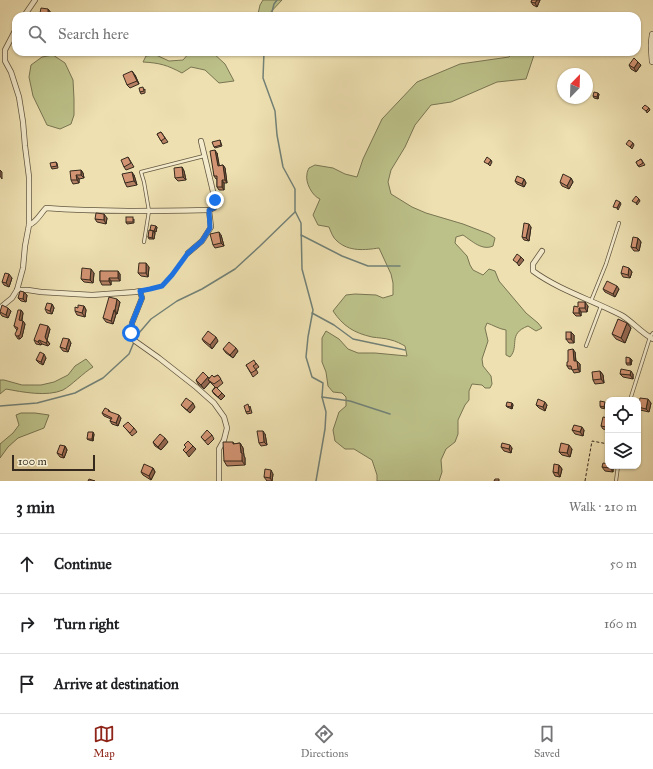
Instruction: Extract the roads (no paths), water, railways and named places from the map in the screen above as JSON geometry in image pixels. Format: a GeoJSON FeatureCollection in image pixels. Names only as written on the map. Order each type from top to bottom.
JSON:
{"type":"FeatureCollection","features":[{"type":"Feature","properties":{"kind":"street"},"geometry":{"type":"LineString","coordinates":[[27,12],[35,0]]}},
{"type":"Feature","properties":{"kind":"street"},"geometry":{"type":"LineString","coordinates":[[653,35],[653,61]]}},
{"type":"Feature","properties":{"kind":"street"},"geometry":{"type":"LineString","coordinates":[[0,308],[12,298],[17,290],[23,268],[29,225],[29,177],[23,122],[19,97],[11,72],[5,61],[5,50],[12,37]]}},
{"type":"Feature","properties":{"kind":"street"},"geometry":{"type":"LineString","coordinates":[[29,225],[34,223],[41,212],[46,208],[149,211],[209,210],[214,208],[215,200],[201,142]]}},
{"type":"Feature","properties":{"kind":"street"},"geometry":{"type":"LineString","coordinates":[[188,253],[202,241],[210,228],[209,210]]}},
{"type":"Feature","properties":{"kind":"street"},"geometry":{"type":"LineString","coordinates":[[542,252],[533,264],[533,271],[542,278],[622,316],[644,334],[652,336]]}},
{"type":"Feature","properties":{"kind":"street"},"geometry":{"type":"LineString","coordinates":[[17,290],[92,295],[140,291],[142,298],[132,323],[131,333],[135,341],[196,387],[214,403],[224,417],[227,428],[220,449],[219,481]]}},
{"type":"Feature","properties":{"kind":"lane"},"geometry":{"type":"LineString","coordinates":[[144,242],[149,211],[141,172],[204,156]]}},
{"type":"Feature","properties":{"kind":"lane"},"geometry":{"type":"LineString","coordinates":[[590,301],[606,264],[619,223]]}},
{"type":"Feature","properties":{"kind":"lane"},"geometry":{"type":"LineString","coordinates":[[586,346],[601,306]]}},
{"type":"Feature","properties":{"kind":"lane"},"geometry":{"type":"LineString","coordinates":[[631,397],[652,336]]}},
{"type":"Feature","properties":{"kind":"lane"},"geometry":{"type":"LineString","coordinates":[[616,481],[618,469]]}},
{"type":"Feature","properties":{"kind":"waterway"},"geometry":{"type":"LineString","coordinates":[[272,12],[274,4],[277,0]]}},
{"type":"Feature","properties":{"kind":"waterway"},"geometry":{"type":"LineString","coordinates":[[264,56],[263,78],[275,111],[277,135],[283,167],[295,189],[295,211],[301,223],[302,269],[313,310],[306,357],[312,377],[323,383],[322,397],[326,412],[325,429],[316,481]]}},
{"type":"Feature","properties":{"kind":"waterway"},"geometry":{"type":"LineString","coordinates":[[136,339],[151,319],[177,301],[202,289],[235,269],[295,212]]}},
{"type":"Feature","properties":{"kind":"waterway"},"geometry":{"type":"LineString","coordinates":[[301,235],[342,256],[368,266],[400,266]]}},
{"type":"Feature","properties":{"kind":"waterway"},"geometry":{"type":"LineString","coordinates":[[312,313],[334,325],[353,339],[405,350]]}},
{"type":"Feature","properties":{"kind":"waterway"},"geometry":{"type":"LineString","coordinates":[[0,406],[37,403],[75,393],[103,378],[129,354],[134,342]]}},
{"type":"Feature","properties":{"kind":"waterway"},"geometry":{"type":"LineString","coordinates":[[322,397],[350,401],[390,414]]}}]}
